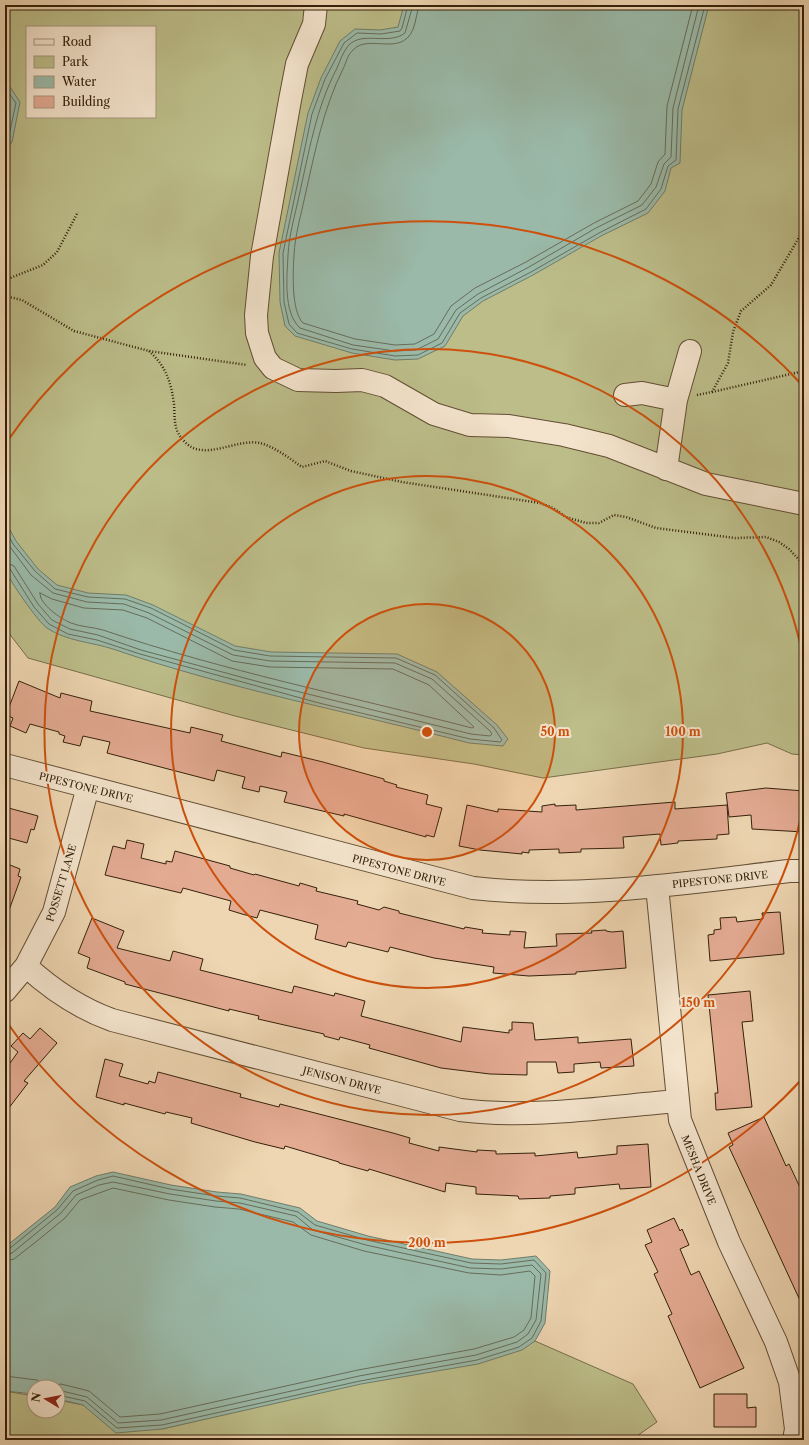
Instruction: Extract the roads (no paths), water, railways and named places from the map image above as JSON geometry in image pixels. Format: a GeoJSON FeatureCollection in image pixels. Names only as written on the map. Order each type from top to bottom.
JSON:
{"type":"FeatureCollection","features":[{"type":"Feature","properties":{"kind":"street"},"geometry":{"type":"LineString","coordinates":[[316,5],[314,24],[297,64],[262,256],[256,315],[257,333],[265,358],[273,368],[298,380],[362,380],[385,386],[434,414],[470,425],[509,426],[564,435],[610,446],[706,484],[804,504]]}},
{"type":"Feature","properties":{"kind":"street"},"geometry":{"type":"LineString","coordinates":[[666,469],[676,400],[690,351]]}},
{"type":"Feature","properties":{"kind":"street"},"geometry":{"type":"LineString","coordinates":[[625,395],[642,393],[676,400]]}},
{"type":"Feature","properties":{"kind":"street","name":"PIPESTONE DRIVE"},"geometry":{"type":"LineString","coordinates":[[5,765],[472,888],[499,891],[561,892],[657,886],[789,871],[804,871]]}},
{"type":"Feature","properties":{"kind":"street","name":"POSSETT LANE"},"geometry":{"type":"LineString","coordinates":[[5,992],[26,966],[54,912],[88,787]]}},
{"type":"Feature","properties":{"kind":"street","name":"MESHA DRIVE"},"geometry":{"type":"LineString","coordinates":[[657,886],[680,1120],[684,1135],[729,1242],[776,1342],[790,1382],[796,1429],[794,1440]]}},
{"type":"Feature","properties":{"kind":"street","name":"JENISON DRIVE"},"geometry":{"type":"LineString","coordinates":[[26,966],[43,982],[66,998],[88,1011],[112,1020],[460,1110],[490,1114],[522,1114],[678,1101]]}},
{"type":"Feature","properties":{"kind":"water"},"geometry":{"type":"Polygon","coordinates":[[[404,5],[709,5],[682,110],[680,163],[671,168],[665,191],[648,213],[601,236],[533,275],[483,301],[463,316],[445,346],[418,359],[395,360],[352,353],[295,336],[285,326],[280,302],[279,253],[308,113],[321,78],[340,41],[355,29],[380,30],[398,27],[404,5]]]}},
{"type":"Feature","properties":{"kind":"water"},"geometry":{"type":"Polygon","coordinates":[[[5,84],[10,87],[20,102],[12,142],[5,151],[5,84]]]}},
{"type":"Feature","properties":{"kind":"water"},"geometry":{"type":"Polygon","coordinates":[[[5,521],[16,541],[38,569],[57,585],[88,593],[126,595],[153,605],[235,646],[271,652],[397,654],[437,672],[497,725],[508,739],[503,746],[469,743],[245,688],[113,649],[62,636],[47,628],[37,618],[12,582],[5,569],[5,521]]]}},
{"type":"Feature","properties":{"kind":"water"},"geometry":{"type":"Polygon","coordinates":[[[113,1172],[171,1185],[241,1194],[300,1208],[317,1221],[368,1236],[472,1259],[501,1260],[536,1256],[550,1271],[545,1323],[535,1341],[522,1350],[478,1364],[361,1384],[162,1429],[116,1433],[83,1405],[66,1401],[66,1379],[26,1379],[26,1393],[5,1391],[5,1247],[55,1207],[70,1187],[96,1176],[113,1172]]]}}]}
